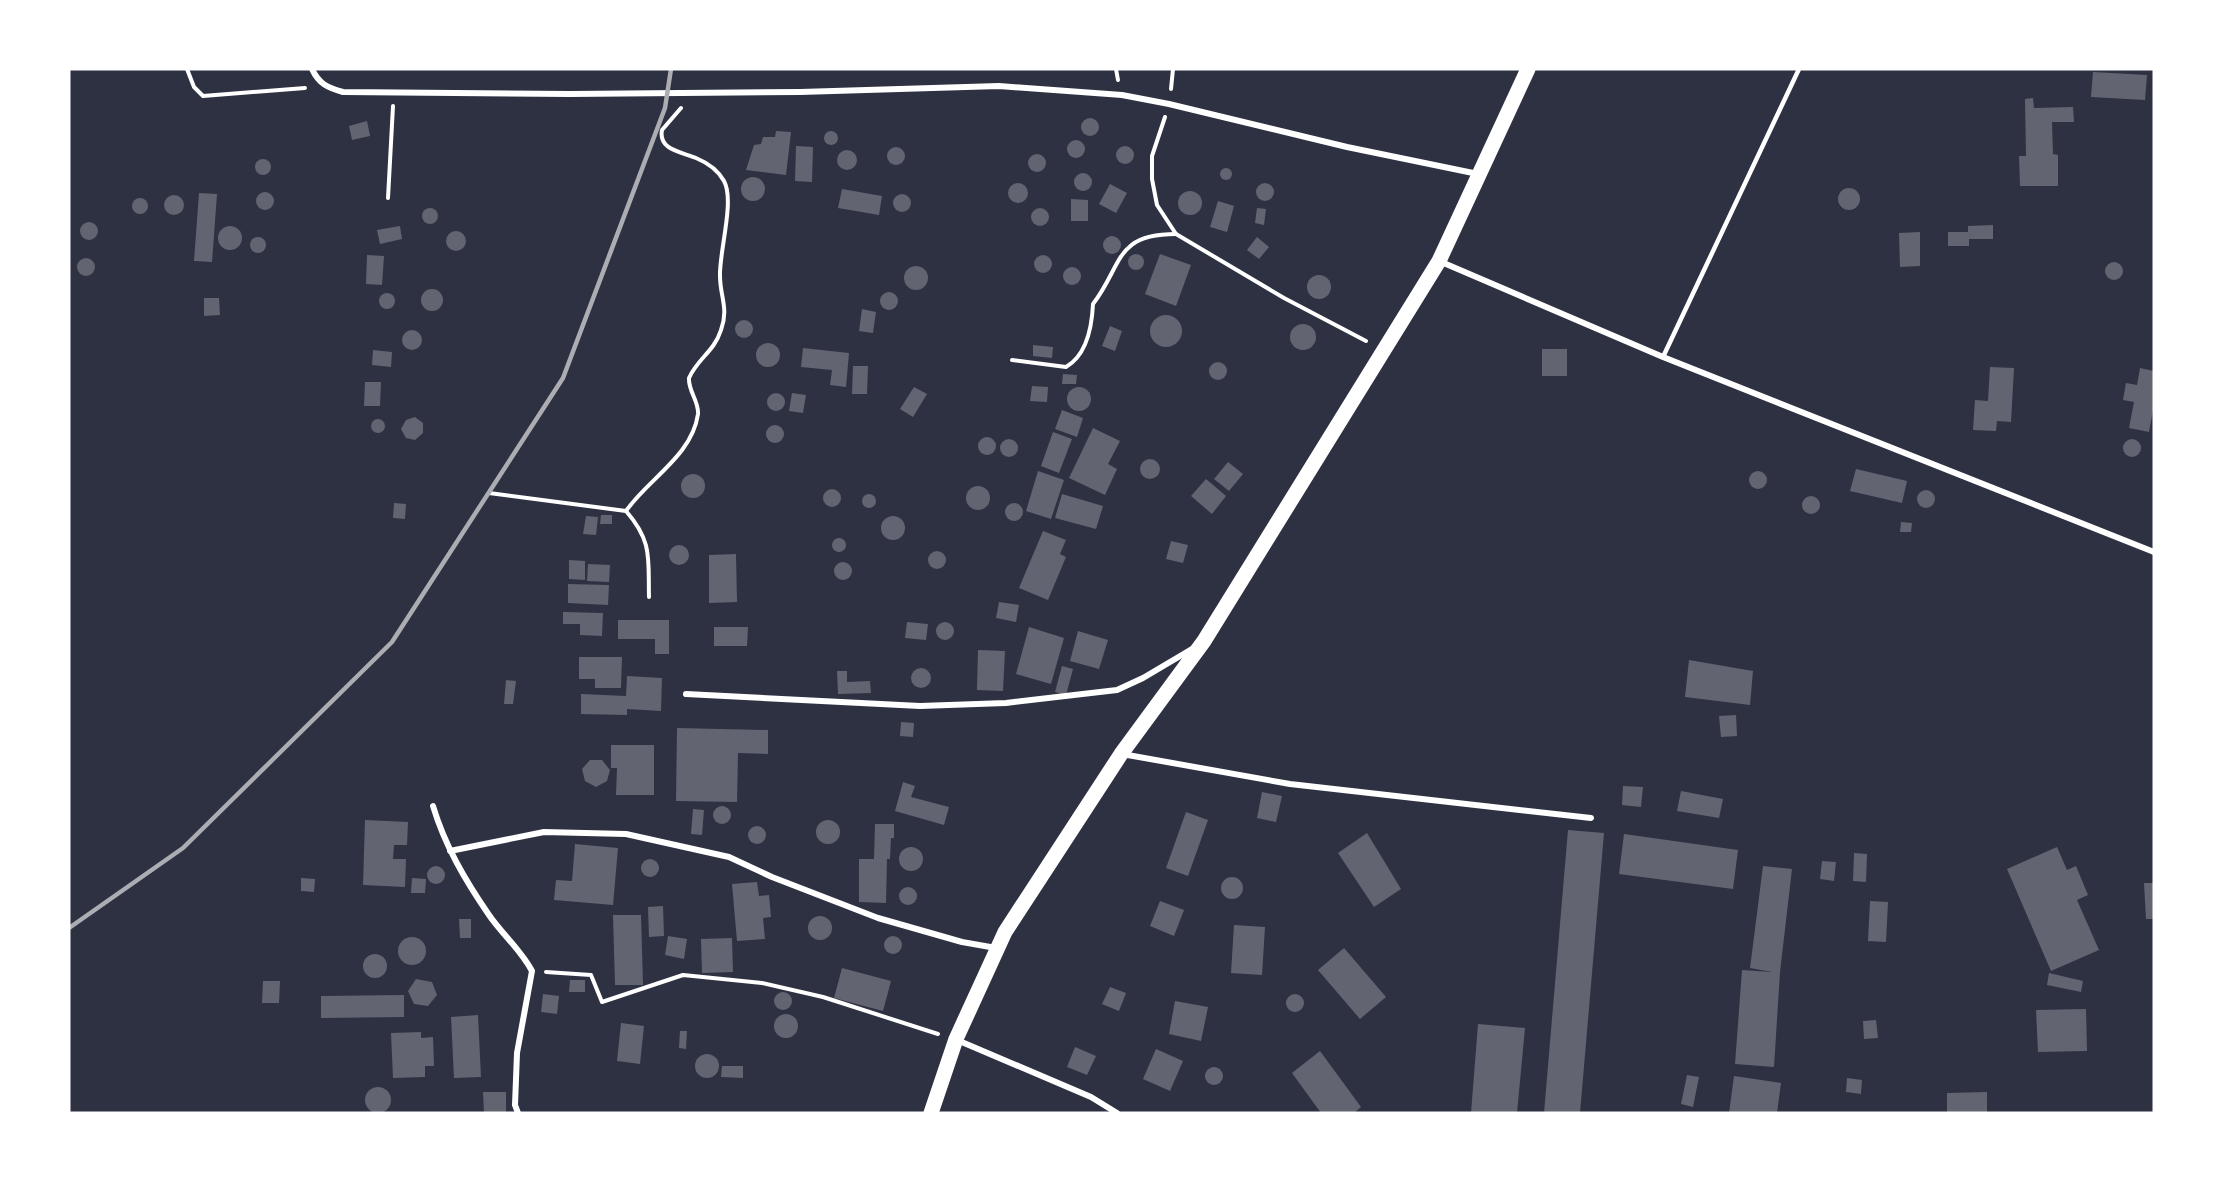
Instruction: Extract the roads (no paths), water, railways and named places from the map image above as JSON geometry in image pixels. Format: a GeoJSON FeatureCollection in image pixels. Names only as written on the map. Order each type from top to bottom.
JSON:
{"type":"FeatureCollection","features":[{"type":"Feature","properties":{"kind":"main road"},"geometry":{"type":"LineString","coordinates":[[931,1113],[956,1040],[1005,932],[1121,754],[1204,641],[1438,261],[1528,69]]}},
{"type":"Feature","properties":{"kind":"street"},"geometry":{"type":"LineString","coordinates":[[312,69],[326,87],[343,92],[570,94],[694,91],[800,92],[999,86],[1122,96],[1169,104],[1347,147],[1479,174]]}},
{"type":"Feature","properties":{"kind":"street"},"geometry":{"type":"LineString","coordinates":[[1438,261],[1663,357],[2154,552]]}},
{"type":"Feature","properties":{"kind":"street"},"geometry":{"type":"LineString","coordinates":[[686,694],[920,706],[1006,703],[1117,690],[1143,678],[1204,641]]}},
{"type":"Feature","properties":{"kind":"street"},"geometry":{"type":"LineString","coordinates":[[1121,754],[1290,784],[1591,818]]}},
{"type":"Feature","properties":{"kind":"street"},"geometry":{"type":"LineString","coordinates":[[434,806],[450,851],[490,916],[532,971],[517,1053],[514,1105],[518,1113]]}},
{"type":"Feature","properties":{"kind":"street"},"geometry":{"type":"LineString","coordinates":[[450,851],[544,832],[626,834],[729,857],[772,877],[878,918],[962,942],[998,949]]}},
{"type":"Feature","properties":{"kind":"street"},"geometry":{"type":"LineString","coordinates":[[956,1040],[1091,1097],[1117,1113]]}},
{"type":"Feature","properties":{"kind":"lane"},"geometry":{"type":"LineString","coordinates":[[1663,357],[1799,69]]}},
{"type":"Feature","properties":{"kind":"railway"},"geometry":{"type":"LineString","coordinates":[[69,928],[183,848],[392,642],[563,378],[665,108],[671,69]]}}]}
